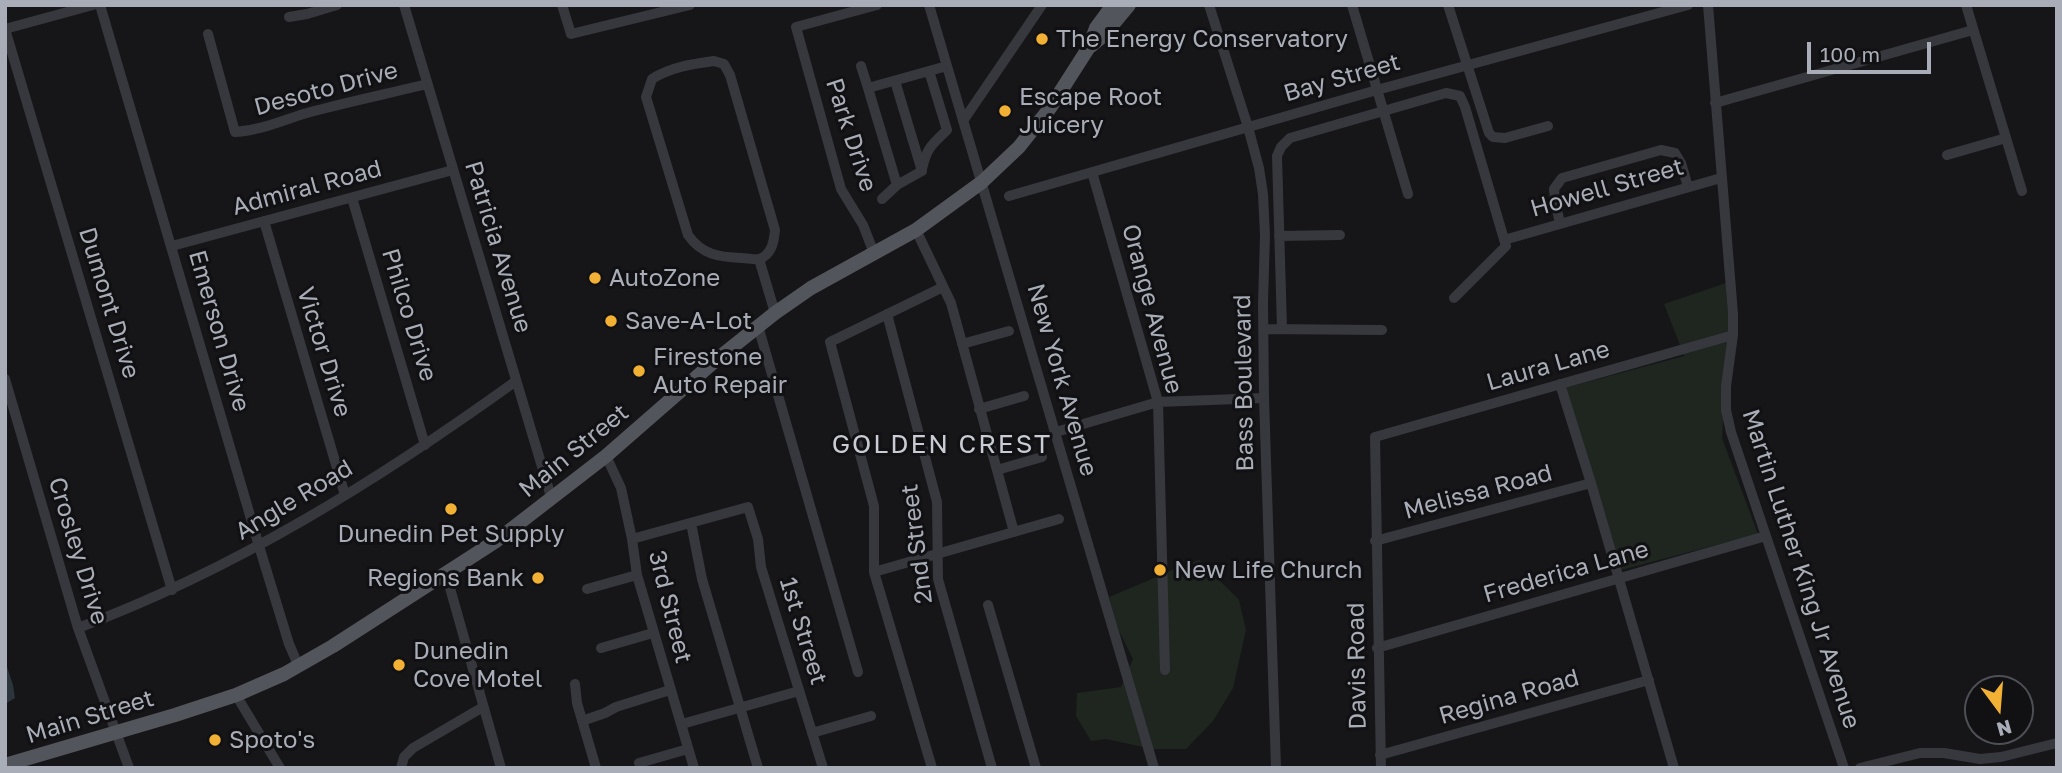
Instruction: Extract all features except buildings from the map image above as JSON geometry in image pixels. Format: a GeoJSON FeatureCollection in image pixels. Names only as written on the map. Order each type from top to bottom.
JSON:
{"type":"FeatureCollection","features":[{"type":"Feature","properties":{"kind":"main road","name":"Main Street"},"geometry":{"type":"LineString","coordinates":[[5,765],[236,695],[299,667],[513,530],[606,456],[716,359],[775,313],[811,288],[916,230],[982,183],[1025,140],[1050,108],[1089,47],[1096,28],[1113,5]]}},
{"type":"Feature","properties":{"kind":"main road","name":"Main Street"},"geometry":{"type":"LineString","coordinates":[[1089,47],[1104,35],[1129,5]]}},
{"type":"Feature","properties":{"kind":"street"},"geometry":{"type":"LineString","coordinates":[[5,29],[93,5]]}},
{"type":"Feature","properties":{"kind":"street","name":"Emerson Drive"},"geometry":{"type":"LineString","coordinates":[[100,5],[259,546],[289,644],[299,667]]}},
{"type":"Feature","properties":{"kind":"street"},"geometry":{"type":"LineString","coordinates":[[289,16],[337,5]]}},
{"type":"Feature","properties":{"kind":"street","name":"Patricia Avenue"},"geometry":{"type":"LineString","coordinates":[[404,5],[552,500]]}},
{"type":"Feature","properties":{"kind":"street"},"geometry":{"type":"LineString","coordinates":[[562,5],[571,34],[690,5]]}},
{"type":"Feature","properties":{"kind":"street","name":"Park Drive"},"geometry":{"type":"LineString","coordinates":[[874,253],[863,225],[841,189],[796,27],[877,5]]}},
{"type":"Feature","properties":{"kind":"street","name":"New York Avenue"},"geometry":{"type":"LineString","coordinates":[[929,5],[1154,768]]}},
{"type":"Feature","properties":{"kind":"street"},"geometry":{"type":"LineString","coordinates":[[963,121],[1041,5]]}},
{"type":"Feature","properties":{"kind":"street","name":"Bass Boulevard"},"geometry":{"type":"LineString","coordinates":[[1209,5],[1248,127],[1263,194],[1265,398],[1276,768]]}},
{"type":"Feature","properties":{"kind":"street"},"geometry":{"type":"LineString","coordinates":[[1352,5],[1408,194]]}},
{"type":"Feature","properties":{"kind":"street"},"geometry":{"type":"LineString","coordinates":[[1447,5],[1489,133],[1493,137],[1505,138],[1548,126]]}},
{"type":"Feature","properties":{"kind":"street","name":"Bay Street"},"geometry":{"type":"LineString","coordinates":[[1009,196],[1377,90],[1688,5]]}},
{"type":"Feature","properties":{"kind":"street","name":"Martin Luther King Jr Avenue"},"geometry":{"type":"LineString","coordinates":[[1708,5],[1733,335],[1726,386],[1726,410],[1731,432],[1844,768]]}},
{"type":"Feature","properties":{"kind":"street"},"geometry":{"type":"LineString","coordinates":[[1966,5],[2022,191]]}},
{"type":"Feature","properties":{"kind":"street","name":"Dumont Drive"},"geometry":{"type":"LineString","coordinates":[[5,29],[172,590]]}},
{"type":"Feature","properties":{"kind":"street"},"geometry":{"type":"LineString","coordinates":[[1716,103],[1973,30]]}},
{"type":"Feature","properties":{"kind":"street","name":"Desoto Drive"},"geometry":{"type":"LineString","coordinates":[[208,34],[235,132],[254,130],[317,110],[427,83]]}},
{"type":"Feature","properties":{"kind":"street"},"geometry":{"type":"LineString","coordinates":[[714,61],[724,64],[730,75],[775,230],[773,245],[767,254],[759,259],[707,254],[696,247],[688,235],[646,97],[652,79],[662,73],[714,61]]}},
{"type":"Feature","properties":{"kind":"street"},"geometry":{"type":"LineString","coordinates":[[861,65],[897,186]]}},
{"type":"Feature","properties":{"kind":"street"},"geometry":{"type":"LineString","coordinates":[[868,88],[947,66]]}},
{"type":"Feature","properties":{"kind":"street"},"geometry":{"type":"LineString","coordinates":[[882,199],[922,171],[932,142],[947,130],[929,71]]}},
{"type":"Feature","properties":{"kind":"street"},"geometry":{"type":"LineString","coordinates":[[895,81],[922,171]]}},
{"type":"Feature","properties":{"kind":"street"},"geometry":{"type":"LineString","coordinates":[[1282,328],[1277,156],[1280,147],[1290,138],[1447,93],[1460,96],[1465,107],[1505,243],[1454,298]]}},
{"type":"Feature","properties":{"kind":"street"},"geometry":{"type":"LineString","coordinates":[[1947,155],[2007,138]]}},
{"type":"Feature","properties":{"kind":"street"},"geometry":{"type":"LineString","coordinates":[[1560,223],[1554,189],[1562,178],[1661,150],[1675,153],[1689,187]]}},
{"type":"Feature","properties":{"kind":"street","name":"Admiral Road"},"geometry":{"type":"LineString","coordinates":[[172,246],[453,170]]}},
{"type":"Feature","properties":{"kind":"street","name":"Orange Avenue"},"geometry":{"type":"LineString","coordinates":[[1092,172],[1158,402],[1166,670]]}},
{"type":"Feature","properties":{"kind":"street","name":"Howell Street"},"geometry":{"type":"LineString","coordinates":[[1505,243],[1560,223],[1721,178]]}},
{"type":"Feature","properties":{"kind":"street","name":"Philco Drive"},"geometry":{"type":"LineString","coordinates":[[352,198],[425,445]]}},
{"type":"Feature","properties":{"kind":"street","name":"Victor Drive"},"geometry":{"type":"LineString","coordinates":[[264,221],[345,495]]}},
{"type":"Feature","properties":{"kind":"street"},"geometry":{"type":"LineString","coordinates":[[916,230],[951,303],[1014,532]]}},
{"type":"Feature","properties":{"kind":"street"},"geometry":{"type":"LineString","coordinates":[[1279,236],[1340,235]]}},
{"type":"Feature","properties":{"kind":"street"},"geometry":{"type":"LineString","coordinates":[[759,259],[775,313]]}},
{"type":"Feature","properties":{"kind":"street"},"geometry":{"type":"LineString","coordinates":[[932,768],[874,572],[874,506],[830,342],[943,287]]}},
{"type":"Feature","properties":{"kind":"street","name":"2nd Street"},"geometry":{"type":"LineString","coordinates":[[887,314],[937,502],[938,579],[944,605],[992,768]]}},
{"type":"Feature","properties":{"kind":"street"},"geometry":{"type":"LineString","coordinates":[[758,326],[858,672]]}},
{"type":"Feature","properties":{"kind":"street"},"geometry":{"type":"LineString","coordinates":[[1264,329],[1382,330]]}},
{"type":"Feature","properties":{"kind":"street"},"geometry":{"type":"LineString","coordinates":[[962,344],[1009,331]]}},
{"type":"Feature","properties":{"kind":"street","name":"Laura Lane"},"geometry":{"type":"LineString","coordinates":[[1375,437],[1733,335]]}},
{"type":"Feature","properties":{"kind":"street","name":"Crosley Drive"},"geometry":{"type":"LineString","coordinates":[[5,379],[78,628],[129,768]]}},
{"type":"Feature","properties":{"kind":"street","name":"Angle Road"},"geometry":{"type":"LineString","coordinates":[[78,628],[172,590],[259,546],[425,445],[516,381]]}},
{"type":"Feature","properties":{"kind":"street"},"geometry":{"type":"LineString","coordinates":[[1560,384],[1674,768]]}},
{"type":"Feature","properties":{"kind":"street"},"geometry":{"type":"LineString","coordinates":[[979,409],[1024,396]]}},
{"type":"Feature","properties":{"kind":"street"},"geometry":{"type":"LineString","coordinates":[[1056,432],[1158,402],[1265,398]]}},
{"type":"Feature","properties":{"kind":"street","name":"Davis Road"},"geometry":{"type":"LineString","coordinates":[[1375,437],[1381,768]]}},
{"type":"Feature","properties":{"kind":"street","name":"3rd Street"},"geometry":{"type":"LineString","coordinates":[[606,456],[621,488],[632,539],[636,575],[694,768]]}},
{"type":"Feature","properties":{"kind":"street"},"geometry":{"type":"LineString","coordinates":[[997,470],[1042,457]]}},
{"type":"Feature","properties":{"kind":"street","name":"Melissa Road"},"geometry":{"type":"LineString","coordinates":[[1375,541],[1591,483]]}},
{"type":"Feature","properties":{"kind":"street","name":"1st Street"},"geometry":{"type":"LineString","coordinates":[[691,523],[748,507],[758,539],[761,567],[822,768]]}},
{"type":"Feature","properties":{"kind":"street"},"geometry":{"type":"LineString","coordinates":[[874,572],[1059,519]]}},
{"type":"Feature","properties":{"kind":"street"},"geometry":{"type":"LineString","coordinates":[[632,539],[691,523],[702,579],[758,768]]}},
{"type":"Feature","properties":{"kind":"street","name":"Frederica Lane"},"geometry":{"type":"LineString","coordinates":[[1377,648],[1766,536]]}},
{"type":"Feature","properties":{"kind":"street"},"geometry":{"type":"LineString","coordinates":[[446,574],[501,768]]}},
{"type":"Feature","properties":{"kind":"street"},"geometry":{"type":"LineString","coordinates":[[587,589],[636,575]]}},
{"type":"Feature","properties":{"kind":"street"},"geometry":{"type":"LineString","coordinates":[[988,605],[1036,768]]}},
{"type":"Feature","properties":{"kind":"street"},"geometry":{"type":"LineString","coordinates":[[601,648],[653,633]]}},
{"type":"Feature","properties":{"kind":"street","name":"Regina Road"},"geometry":{"type":"LineString","coordinates":[[1380,755],[1649,680]]}},
{"type":"Feature","properties":{"kind":"street"},"geometry":{"type":"LineString","coordinates":[[575,684],[582,721],[596,768]]}},
{"type":"Feature","properties":{"kind":"street"},"geometry":{"type":"LineString","coordinates":[[582,721],[615,707],[670,690]]}},
{"type":"Feature","properties":{"kind":"street"},"geometry":{"type":"LineString","coordinates":[[682,724],[799,691]]}},
{"type":"Feature","properties":{"kind":"street"},"geometry":{"type":"LineString","coordinates":[[236,695],[280,768]]}},
{"type":"Feature","properties":{"kind":"street"},"geometry":{"type":"LineString","coordinates":[[401,768],[404,757],[413,748],[483,707]]}},
{"type":"Feature","properties":{"kind":"street"},"geometry":{"type":"LineString","coordinates":[[812,733],[871,716]]}},
{"type":"Feature","properties":{"kind":"street"},"geometry":{"type":"LineString","coordinates":[[1860,768],[1920,753],[2001,757],[2057,743]]}},
{"type":"Feature","properties":{"kind":"street"},"geometry":{"type":"LineString","coordinates":[[639,762],[688,748]]}},
{"type":"Feature","properties":{"kind":"street"},"geometry":{"type":"LineString","coordinates":[[1961,768],[1963,756]]}},
{"type":"Feature","properties":{"kind":"shaded area"},"geometry":{"type":"Polygon","coordinates":[[[1726,283],[1729,331],[1680,345],[1664,304],[1726,283]]]}},
{"type":"Feature","properties":{"kind":"shaded area"},"geometry":{"type":"Polygon","coordinates":[[[1728,341],[1722,438],[1758,534],[1621,570],[1565,388],[1684,356],[1728,341]]]}},
{"type":"Feature","properties":{"kind":"shaded area"},"geometry":{"type":"Polygon","coordinates":[[[1199,560],[1239,600],[1246,630],[1233,688],[1213,721],[1186,749],[1153,749],[1129,668],[1133,659],[1119,631],[1109,597],[1159,576],[1161,674],[1169,674],[1167,572],[1199,560]]]}},
{"type":"Feature","properties":{"kind":"shaded area"},"geometry":{"type":"Polygon","coordinates":[[[5,661],[15,698],[5,704],[5,661]]]}},
{"type":"Feature","properties":{"kind":"shaded area"},"geometry":{"type":"Polygon","coordinates":[[[1124,680],[1143,747],[1106,739],[1091,741],[1076,716],[1077,693],[1121,687],[1124,680]]]}},
{"type":"Feature","properties":{"kind":"place","name":"The Energy Conservatory"},"geometry":{"type":"Point","coordinates":[1042,39]}},
{"type":"Feature","properties":{"kind":"place","name":"Escape Root Juicery"},"geometry":{"type":"Point","coordinates":[1005,111]}},
{"type":"Feature","properties":{"kind":"place","name":"AutoZone"},"geometry":{"type":"Point","coordinates":[595,278]}},
{"type":"Feature","properties":{"kind":"place","name":"Save-A-Lot"},"geometry":{"type":"Point","coordinates":[611,321]}},
{"type":"Feature","properties":{"kind":"place","name":"Firestone Auto Repair"},"geometry":{"type":"Point","coordinates":[639,371]}},
{"type":"Feature","properties":{"kind":"place","name":"Dunedin Pet Supply"},"geometry":{"type":"Point","coordinates":[451,509]}},
{"type":"Feature","properties":{"kind":"place","name":"New Life Church"},"geometry":{"type":"Point","coordinates":[1160,570]}},
{"type":"Feature","properties":{"kind":"place","name":"Regions Bank"},"geometry":{"type":"Point","coordinates":[538,578]}},
{"type":"Feature","properties":{"kind":"place","name":"Dunedin Cove Motel"},"geometry":{"type":"Point","coordinates":[399,665]}},
{"type":"Feature","properties":{"kind":"place","name":"Spoto's"},"geometry":{"type":"Point","coordinates":[215,740]}},
{"type":"Feature","properties":{"kind":"district","name":"GOLDEN CREST"},"geometry":{"type":"Point","coordinates":[942,445]}}]}
